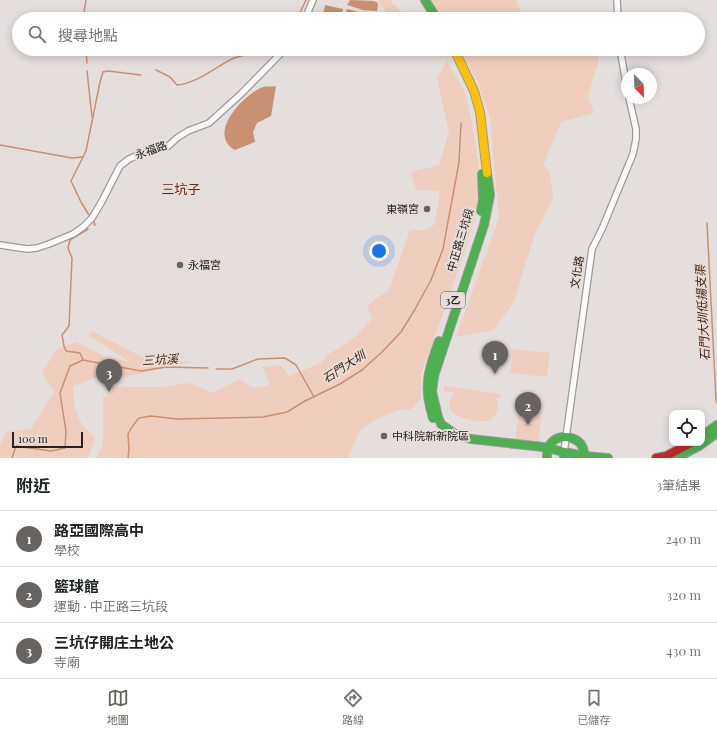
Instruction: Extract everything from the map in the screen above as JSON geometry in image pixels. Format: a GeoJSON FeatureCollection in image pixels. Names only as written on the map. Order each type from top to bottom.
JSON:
{"type":"FeatureCollection","features":[{"type":"Feature","properties":{"kind":"main road"},"geometry":{"type":"LineString","coordinates":[[418,0],[426,12]]}},
{"type":"Feature","properties":{"kind":"main road"},"geometry":{"type":"LineString","coordinates":[[425,0],[433,12]]}},
{"type":"Feature","properties":{"kind":"main road","name":"中正路三坑段"},"geometry":{"type":"LineString","coordinates":[[452,56],[466,82],[474,109],[483,182],[483,200],[482,211],[428,375],[426,390],[428,404],[435,424],[456,439],[472,444],[547,453]]}},
{"type":"Feature","properties":{"kind":"main road","name":"中正路三坑段"},"geometry":{"type":"LineString","coordinates":[[457,56],[474,91],[480,112],[490,195],[484,225],[434,376],[432,392],[441,424],[458,436],[471,439],[563,456],[608,458]]}},
{"type":"Feature","properties":{"kind":"main road"},"geometry":{"type":"LineString","coordinates":[[705,434],[717,425]]}},
{"type":"Feature","properties":{"kind":"main road"},"geometry":{"type":"LineString","coordinates":[[676,458],[699,446],[717,433]]}},
{"type":"Feature","properties":{"kind":"main road"},"geometry":{"type":"LineString","coordinates":[[547,453],[550,444],[557,438],[567,436],[574,438],[581,444],[584,457]]}},
{"type":"Feature","properties":{"kind":"main road"},"geometry":{"type":"LineString","coordinates":[[656,458],[685,446]]}},
{"type":"Feature","properties":{"kind":"street"},"geometry":{"type":"LineString","coordinates":[[308,12],[312,0]]}},
{"type":"Feature","properties":{"kind":"street"},"geometry":{"type":"LineString","coordinates":[[617,0],[618,12]]}},
{"type":"Feature","properties":{"kind":"street","name":"永福路"},"geometry":{"type":"LineString","coordinates":[[0,245],[27,249],[37,248],[78,230],[92,218],[120,166],[129,158],[167,147],[188,131],[209,123],[242,93],[278,56]]}},
{"type":"Feature","properties":{"kind":"street"},"geometry":{"type":"LineString","coordinates":[[621,56],[623,68]]}},
{"type":"Feature","properties":{"kind":"street","name":"文化路"},"geometry":{"type":"LineString","coordinates":[[563,456],[592,249],[633,154],[636,140],[636,129],[630,104]]}},
{"type":"Feature","properties":{"kind":"shaded area"},"geometry":{"type":"Polygon","coordinates":[[[350,0],[374,1],[378,3],[377,11],[363,10],[347,5],[350,0]]]}},
{"type":"Feature","properties":{"kind":"shaded area"},"geometry":{"type":"Polygon","coordinates":[[[378,0],[391,0],[391,2],[402,12],[387,12],[378,0]]]}},
{"type":"Feature","properties":{"kind":"shaded area"},"geometry":{"type":"Polygon","coordinates":[[[430,0],[516,0],[520,12],[438,12],[430,0]]]}},
{"type":"Feature","properties":{"kind":"shaded area"},"geometry":{"type":"Polygon","coordinates":[[[325,5],[343,9],[342,12],[324,12],[325,5]]]}},
{"type":"Feature","properties":{"kind":"shaded area"},"geometry":{"type":"Polygon","coordinates":[[[347,9],[358,12],[346,12],[347,9]]]}},
{"type":"Feature","properties":{"kind":"shaded area"},"geometry":{"type":"Polygon","coordinates":[[[464,56],[598,56],[598,63],[588,96],[594,113],[561,122],[543,165],[550,172],[553,199],[535,233],[514,302],[493,330],[456,337],[499,217],[490,118],[478,83],[464,56]]]}},
{"type":"Feature","properties":{"kind":"shaded area"},"geometry":{"type":"Polygon","coordinates":[[[447,61],[465,93],[471,118],[479,167],[477,210],[464,254],[421,375],[421,399],[409,411],[402,409],[383,416],[360,430],[348,458],[96,458],[103,445],[103,397],[111,395],[113,386],[161,387],[189,383],[213,393],[240,379],[254,388],[270,385],[262,367],[281,365],[289,376],[321,363],[326,356],[355,337],[372,319],[367,306],[390,288],[410,230],[426,230],[434,225],[439,200],[439,191],[416,190],[411,172],[439,165],[449,132],[437,78],[447,61]]]}},
{"type":"Feature","properties":{"kind":"shaded area"},"geometry":{"type":"Polygon","coordinates":[[[276,86],[271,116],[257,123],[253,132],[255,142],[235,150],[227,143],[224,134],[226,125],[231,115],[238,106],[255,91],[263,87],[276,86]]]}},
{"type":"Feature","properties":{"kind":"shaded area"},"geometry":{"type":"Polygon","coordinates":[[[92,331],[148,360],[191,362],[125,377],[102,375],[73,386],[75,408],[80,421],[95,437],[89,456],[86,458],[0,458],[0,444],[7,432],[31,429],[54,392],[42,373],[56,350],[76,342],[104,356],[130,362],[89,335],[92,331]]]}},
{"type":"Feature","properties":{"kind":"shaded area"},"geometry":{"type":"Polygon","coordinates":[[[513,349],[550,353],[547,377],[510,373],[513,349]]]}},
{"type":"Feature","properties":{"kind":"shaded area"},"geometry":{"type":"Polygon","coordinates":[[[444,386],[501,394],[500,398],[495,398],[498,409],[495,416],[489,420],[478,421],[463,418],[457,415],[449,406],[450,400],[455,393],[444,391],[444,386]]]}},
{"type":"Feature","properties":{"kind":"shaded area"},"geometry":{"type":"Polygon","coordinates":[[[519,409],[542,412],[538,442],[515,439],[519,409]]]}},
{"type":"Feature","properties":{"kind":"waterway"},"geometry":{"type":"LineString","coordinates":[[84,12],[86,0]]}},
{"type":"Feature","properties":{"kind":"waterway"},"geometry":{"type":"LineString","coordinates":[[300,12],[306,0]]}},
{"type":"Feature","properties":{"kind":"waterway"},"geometry":{"type":"LineString","coordinates":[[86,56],[87,63]]}},
{"type":"Feature","properties":{"kind":"waterway"},"geometry":{"type":"LineString","coordinates":[[156,70],[170,77],[177,85],[185,84],[239,56]]}},
{"type":"Feature","properties":{"kind":"waterway"},"geometry":{"type":"LineString","coordinates":[[87,71],[92,117]]}},
{"type":"Feature","properties":{"kind":"waterway"},"geometry":{"type":"LineString","coordinates":[[89,215],[71,181],[86,151],[103,72],[108,71],[141,75]]}},
{"type":"Feature","properties":{"kind":"waterway","name":"石門大圳"},"geometry":{"type":"LineString","coordinates":[[128,458],[128,434],[139,418],[151,416],[177,419],[263,417],[287,412],[305,401],[340,384],[362,370],[382,352],[401,332],[414,311],[431,280],[443,249],[459,162],[461,123]]}},
{"type":"Feature","properties":{"kind":"waterway"},"geometry":{"type":"LineString","coordinates":[[0,145],[72,158],[83,157]]}},
{"type":"Feature","properties":{"kind":"waterway"},"geometry":{"type":"LineString","coordinates":[[94,222],[94,225]]}},
{"type":"Feature","properties":{"kind":"waterway","name":"石門大圳低揚支渠"},"geometry":{"type":"LineString","coordinates":[[707,223],[717,403]]}},
{"type":"Feature","properties":{"kind":"waterway"},"geometry":{"type":"LineString","coordinates":[[83,360],[80,353],[66,351],[62,335],[69,326],[72,258],[68,248],[70,240],[88,229]]}},
{"type":"Feature","properties":{"kind":"waterway","name":"三坑溪"},"geometry":{"type":"LineString","coordinates":[[216,369],[232,369],[258,359],[285,358],[296,365],[314,397]]}},
{"type":"Feature","properties":{"kind":"waterway","name":"三坑溪"},"geometry":{"type":"LineString","coordinates":[[12,458],[16,446],[51,451],[65,448],[66,431],[60,393],[70,366],[83,360],[141,371],[166,367],[208,368]]}},
{"type":"Feature","properties":{"kind":"traffic: fast"},"geometry":{"type":"LineString","coordinates":[[425,0],[433,12]]}},
{"type":"Feature","properties":{"kind":"traffic: fast"},"geometry":{"type":"LineString","coordinates":[[487,173],[490,195],[484,225],[434,376],[432,392],[438,417],[441,424],[458,436],[471,439],[543,447],[564,452],[564,458]]}},
{"type":"Feature","properties":{"kind":"traffic: fast"},"geometry":{"type":"LineString","coordinates":[[481,211],[483,200],[482,174]]}},
{"type":"Feature","properties":{"kind":"traffic: fast"},"geometry":{"type":"LineString","coordinates":[[433,418],[428,397],[428,379],[439,341]]}},
{"type":"Feature","properties":{"kind":"traffic: fast"},"geometry":{"type":"LineString","coordinates":[[705,434],[717,425]]}},
{"type":"Feature","properties":{"kind":"traffic: fast"},"geometry":{"type":"LineString","coordinates":[[676,458],[699,446],[717,433]]}},
{"type":"Feature","properties":{"kind":"traffic: fast"},"geometry":{"type":"LineString","coordinates":[[547,458],[550,445],[554,440],[563,437],[568,437],[581,444],[584,458]]}},
{"type":"Feature","properties":{"kind":"traffic: fast"},"geometry":{"type":"LineString","coordinates":[[564,452],[584,456],[608,458]]}},
{"type":"Feature","properties":{"kind":"traffic: slow"},"geometry":{"type":"LineString","coordinates":[[457,56],[474,91],[480,112],[487,173]]}},
{"type":"Feature","properties":{"kind":"traffic: jam"},"geometry":{"type":"LineString","coordinates":[[656,458],[666,456],[685,446]]}},
{"type":"Feature","properties":{"kind":"place","name":"東嶺宮"},"geometry":{"type":"Point","coordinates":[427,209]}},
{"type":"Feature","properties":{"kind":"place","name":"永福宮"},"geometry":{"type":"Point","coordinates":[180,265]}},
{"type":"Feature","properties":{"kind":"place","name":"路亞國際高中"},"geometry":{"type":"Point","coordinates":[495,374]}},
{"type":"Feature","properties":{"kind":"place","name":"三坑仔開庄土地公"},"geometry":{"type":"Point","coordinates":[109,392]}},
{"type":"Feature","properties":{"kind":"place","name":"籃球館"},"geometry":{"type":"Point","coordinates":[528,425]}},
{"type":"Feature","properties":{"kind":"place","name":"中科院新新院區"},"geometry":{"type":"Point","coordinates":[384,436]}},
{"type":"Feature","properties":{"kind":"district","name":"三坑子"},"geometry":{"type":"Point","coordinates":[181,189]}}]}
